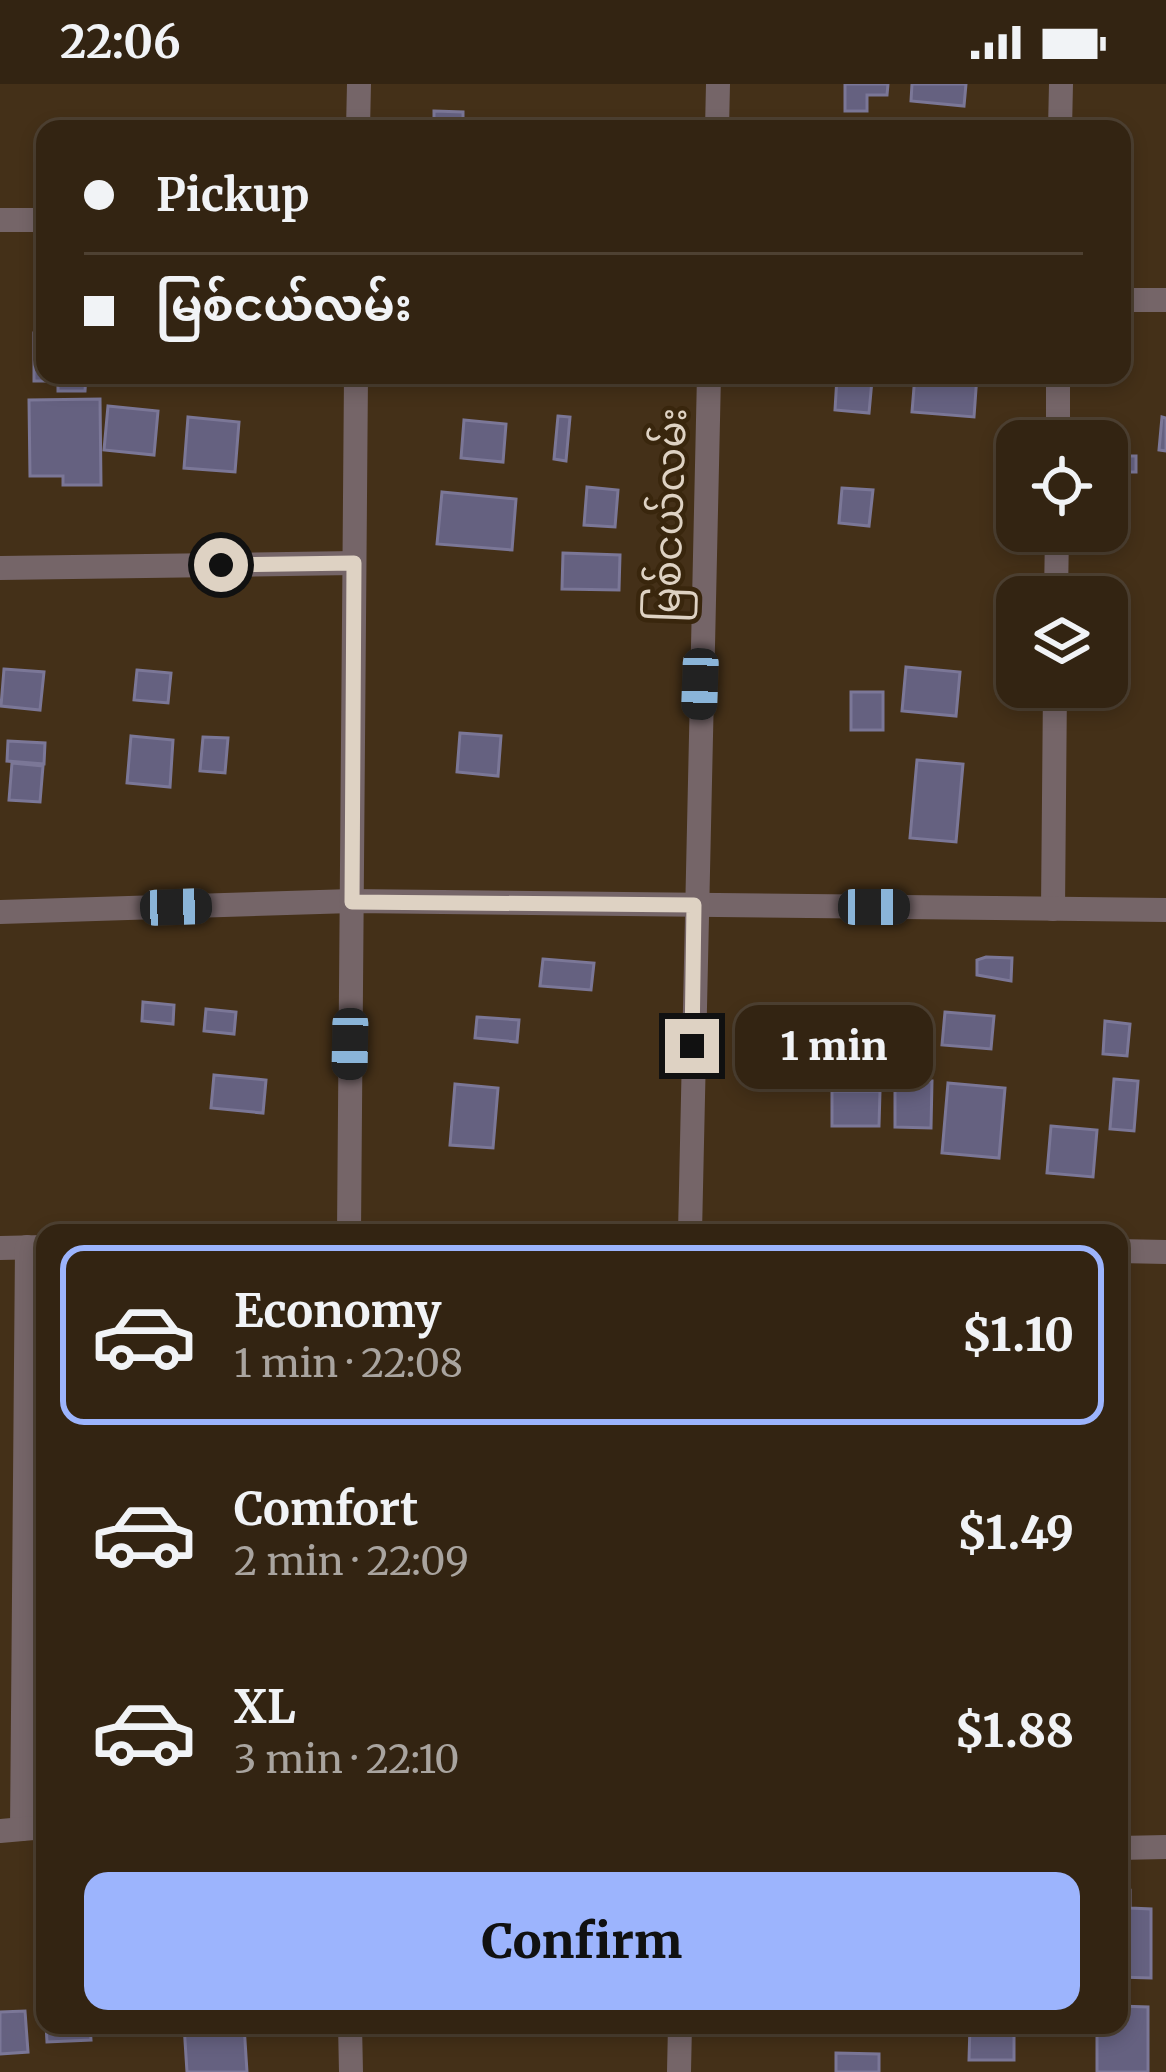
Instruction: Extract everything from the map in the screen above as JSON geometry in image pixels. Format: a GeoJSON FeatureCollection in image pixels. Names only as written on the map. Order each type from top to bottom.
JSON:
{"type":"FeatureCollection","features":[{"type":"Feature","properties":{"kind":"street"},"geometry":{"type":"LineString","coordinates":[[358,84],[358,120]]}},
{"type":"Feature","properties":{"kind":"street"},"geometry":{"type":"LineString","coordinates":[[717,120],[718,84]]}},
{"type":"Feature","properties":{"kind":"street"},"geometry":{"type":"LineString","coordinates":[[1060,84],[1060,120]]}},
{"type":"Feature","properties":{"kind":"street"},"geometry":{"type":"LineString","coordinates":[[0,220],[36,220]]}},
{"type":"Feature","properties":{"kind":"street"},"geometry":{"type":"LineString","coordinates":[[1131,300],[1166,300]]}},
{"type":"Feature","properties":{"kind":"street"},"geometry":{"type":"LineString","coordinates":[[349,1224],[356,384]]}},
{"type":"Feature","properties":{"kind":"street","name":"မြစ်ငယ်လမ်း"},"geometry":{"type":"LineString","coordinates":[[689,1224],[710,384]]}},
{"type":"Feature","properties":{"kind":"street"},"geometry":{"type":"LineString","coordinates":[[1058,384],[1058,420]]}},
{"type":"Feature","properties":{"kind":"street"},"geometry":{"type":"LineString","coordinates":[[0,568],[354,563]]}},
{"type":"Feature","properties":{"kind":"street"},"geometry":{"type":"LineString","coordinates":[[1053,909],[1055,708]]}},
{"type":"Feature","properties":{"kind":"street"},"geometry":{"type":"LineString","coordinates":[[0,911],[352,902],[1166,910]]}},
{"type":"Feature","properties":{"kind":"street"},"geometry":{"type":"LineString","coordinates":[[0,1247],[36,1247],[22,1829]]}},
{"type":"Feature","properties":{"kind":"street"},"geometry":{"type":"LineString","coordinates":[[1128,1251],[1166,1252]]}},
{"type":"Feature","properties":{"kind":"street"},"geometry":{"type":"LineString","coordinates":[[1128,1848],[1166,1847]]}},
{"type":"Feature","properties":{"kind":"street"},"geometry":{"type":"LineString","coordinates":[[350,2034],[351,2072]]}},
{"type":"Feature","properties":{"kind":"street"},"geometry":{"type":"LineString","coordinates":[[679,2072],[680,2034]]}},
{"type":"Feature","properties":{"kind":"building"},"geometry":{"type":"Polygon","coordinates":[[[845,84],[888,84],[887,95],[867,95],[867,111],[845,111],[845,84]]]}},
{"type":"Feature","properties":{"kind":"building"},"geometry":{"type":"Polygon","coordinates":[[[912,84],[966,84],[964,106],[911,101],[912,84]]]}},
{"type":"Feature","properties":{"kind":"building"},"geometry":{"type":"Polygon","coordinates":[[[434,111],[463,112],[463,120],[434,120],[434,111]]]}},
{"type":"Feature","properties":{"kind":"building"},"geometry":{"type":"Polygon","coordinates":[[[34,333],[36,333],[36,381],[34,333]]]}},
{"type":"Feature","properties":{"kind":"building"},"geometry":{"type":"Polygon","coordinates":[[[58,384],[85,384],[85,391],[58,391],[58,384]]]}},
{"type":"Feature","properties":{"kind":"building"},"geometry":{"type":"Polygon","coordinates":[[[837,384],[872,384],[869,413],[835,410],[837,384]]]}},
{"type":"Feature","properties":{"kind":"building"},"geometry":{"type":"Polygon","coordinates":[[[914,384],[976,384],[974,417],[912,412],[914,384]]]}},
{"type":"Feature","properties":{"kind":"building"},"geometry":{"type":"Polygon","coordinates":[[[100,399],[101,485],[63,485],[63,476],[30,476],[29,400],[100,399]]]}},
{"type":"Feature","properties":{"kind":"building"},"geometry":{"type":"Polygon","coordinates":[[[108,406],[158,411],[154,455],[104,450],[108,406]]]}},
{"type":"Feature","properties":{"kind":"building"},"geometry":{"type":"Polygon","coordinates":[[[558,416],[570,417],[566,461],[554,459],[558,416]]]}},
{"type":"Feature","properties":{"kind":"building"},"geometry":{"type":"Polygon","coordinates":[[[188,417],[239,422],[235,472],[184,468],[188,417]]]}},
{"type":"Feature","properties":{"kind":"building"},"geometry":{"type":"Polygon","coordinates":[[[1162,417],[1166,418],[1166,451],[1159,450],[1162,417]]]}},
{"type":"Feature","properties":{"kind":"building"},"geometry":{"type":"Polygon","coordinates":[[[464,420],[506,424],[503,462],[461,458],[464,420]]]}},
{"type":"Feature","properties":{"kind":"building"},"geometry":{"type":"Polygon","coordinates":[[[1128,456],[1136,456],[1136,472],[1128,472],[1128,456]]]}},
{"type":"Feature","properties":{"kind":"building"},"geometry":{"type":"Polygon","coordinates":[[[587,487],[618,490],[615,527],[584,525],[587,487]]]}},
{"type":"Feature","properties":{"kind":"building"},"geometry":{"type":"Polygon","coordinates":[[[842,488],[873,490],[869,526],[839,523],[842,488]]]}},
{"type":"Feature","properties":{"kind":"building"},"geometry":{"type":"Polygon","coordinates":[[[442,492],[516,499],[512,550],[437,544],[442,492]]]}},
{"type":"Feature","properties":{"kind":"building"},"geometry":{"type":"Polygon","coordinates":[[[563,553],[620,555],[619,590],[562,589],[563,553]]]}},
{"type":"Feature","properties":{"kind":"building"},"geometry":{"type":"Polygon","coordinates":[[[906,667],[960,672],[956,716],[902,711],[906,667]]]}},
{"type":"Feature","properties":{"kind":"building"},"geometry":{"type":"Polygon","coordinates":[[[4,669],[44,672],[40,710],[1,706],[4,669]]]}},
{"type":"Feature","properties":{"kind":"building"},"geometry":{"type":"Polygon","coordinates":[[[137,670],[171,673],[168,703],[134,700],[137,670]]]}},
{"type":"Feature","properties":{"kind":"building"},"geometry":{"type":"Polygon","coordinates":[[[851,692],[883,692],[883,730],[851,730],[851,692]]]}},
{"type":"Feature","properties":{"kind":"building"},"geometry":{"type":"Polygon","coordinates":[[[460,733],[501,736],[498,776],[457,772],[460,733]]]}},
{"type":"Feature","properties":{"kind":"building"},"geometry":{"type":"Polygon","coordinates":[[[131,736],[173,740],[170,787],[127,783],[131,736]]]}},
{"type":"Feature","properties":{"kind":"building"},"geometry":{"type":"Polygon","coordinates":[[[203,737],[228,738],[225,773],[200,771],[203,737]]]}},
{"type":"Feature","properties":{"kind":"building"},"geometry":{"type":"Polygon","coordinates":[[[8,741],[45,743],[44,764],[7,761],[8,741]]]}},
{"type":"Feature","properties":{"kind":"building"},"geometry":{"type":"Polygon","coordinates":[[[917,760],[963,764],[956,842],[910,838],[917,760]]]}},
{"type":"Feature","properties":{"kind":"building"},"geometry":{"type":"Polygon","coordinates":[[[12,763],[43,766],[40,802],[9,800],[12,763]]]}},
{"type":"Feature","properties":{"kind":"building"},"geometry":{"type":"Polygon","coordinates":[[[1012,958],[1011,981],[977,975],[977,960],[1012,958]]]}},
{"type":"Feature","properties":{"kind":"building"},"geometry":{"type":"Polygon","coordinates":[[[543,959],[594,963],[591,990],[540,986],[543,959]]]}},
{"type":"Feature","properties":{"kind":"building"},"geometry":{"type":"Polygon","coordinates":[[[143,1002],[174,1005],[173,1024],[142,1021],[143,1002]]]}},
{"type":"Feature","properties":{"kind":"building"},"geometry":{"type":"Polygon","coordinates":[[[206,1009],[236,1012],[234,1034],[204,1031],[206,1009]]]}},
{"type":"Feature","properties":{"kind":"building"},"geometry":{"type":"Polygon","coordinates":[[[945,1012],[994,1016],[991,1049],[942,1045],[945,1012]]]}},
{"type":"Feature","properties":{"kind":"building"},"geometry":{"type":"Polygon","coordinates":[[[477,1017],[519,1020],[517,1042],[475,1038],[477,1017]]]}},
{"type":"Feature","properties":{"kind":"building"},"geometry":{"type":"Polygon","coordinates":[[[1105,1021],[1130,1024],[1127,1056],[1103,1054],[1105,1021]]]}},
{"type":"Feature","properties":{"kind":"building"},"geometry":{"type":"Polygon","coordinates":[[[214,1075],[266,1080],[263,1113],[211,1108],[214,1075]]]}},
{"type":"Feature","properties":{"kind":"building"},"geometry":{"type":"Polygon","coordinates":[[[1114,1079],[1138,1081],[1134,1131],[1110,1129],[1114,1079]]]}},
{"type":"Feature","properties":{"kind":"building"},"geometry":{"type":"Polygon","coordinates":[[[895,1080],[932,1081],[931,1128],[895,1127],[895,1080]]]}},
{"type":"Feature","properties":{"kind":"building"},"geometry":{"type":"Polygon","coordinates":[[[948,1083],[1005,1088],[999,1158],[942,1153],[948,1083]]]}},
{"type":"Feature","properties":{"kind":"building"},"geometry":{"type":"Polygon","coordinates":[[[455,1084],[498,1088],[493,1148],[450,1145],[455,1084]]]}},
{"type":"Feature","properties":{"kind":"building"},"geometry":{"type":"Polygon","coordinates":[[[832,1091],[880,1091],[879,1126],[832,1126],[832,1091]]]}},
{"type":"Feature","properties":{"kind":"building"},"geometry":{"type":"Polygon","coordinates":[[[1051,1126],[1097,1130],[1093,1177],[1047,1173],[1051,1126]]]}},
{"type":"Feature","properties":{"kind":"building"},"geometry":{"type":"Polygon","coordinates":[[[1128,1890],[1130,1908],[1151,1909],[1151,1978],[1128,1977],[1128,1890]]]}},
{"type":"Feature","properties":{"kind":"building"},"geometry":{"type":"Polygon","coordinates":[[[1128,2006],[1148,2007],[1148,2072],[1097,2072],[1097,2034],[1128,2034],[1128,2006]]]}},
{"type":"Feature","properties":{"kind":"building"},"geometry":{"type":"Polygon","coordinates":[[[25,2011],[28,2052],[0,2054],[0,2012],[25,2011]]]}},
{"type":"Feature","properties":{"kind":"building"},"geometry":{"type":"Polygon","coordinates":[[[47,2034],[91,2034],[91,2040],[47,2042],[47,2034]]]}},
{"type":"Feature","properties":{"kind":"building"},"geometry":{"type":"Polygon","coordinates":[[[185,2034],[245,2034],[247,2072],[187,2072],[185,2034]]]}},
{"type":"Feature","properties":{"kind":"building"},"geometry":{"type":"Polygon","coordinates":[[[970,2034],[1014,2034],[1014,2060],[969,2060],[970,2034]]]}},
{"type":"Feature","properties":{"kind":"building"},"geometry":{"type":"Polygon","coordinates":[[[836,2053],[879,2054],[879,2072],[836,2072],[836,2053]]]}},
{"type":"Feature","properties":{"kind":"route"},"geometry":{"type":"LineString","coordinates":[[221,565],[354,563],[352,902],[694,905],[692,1046]]}}]}
